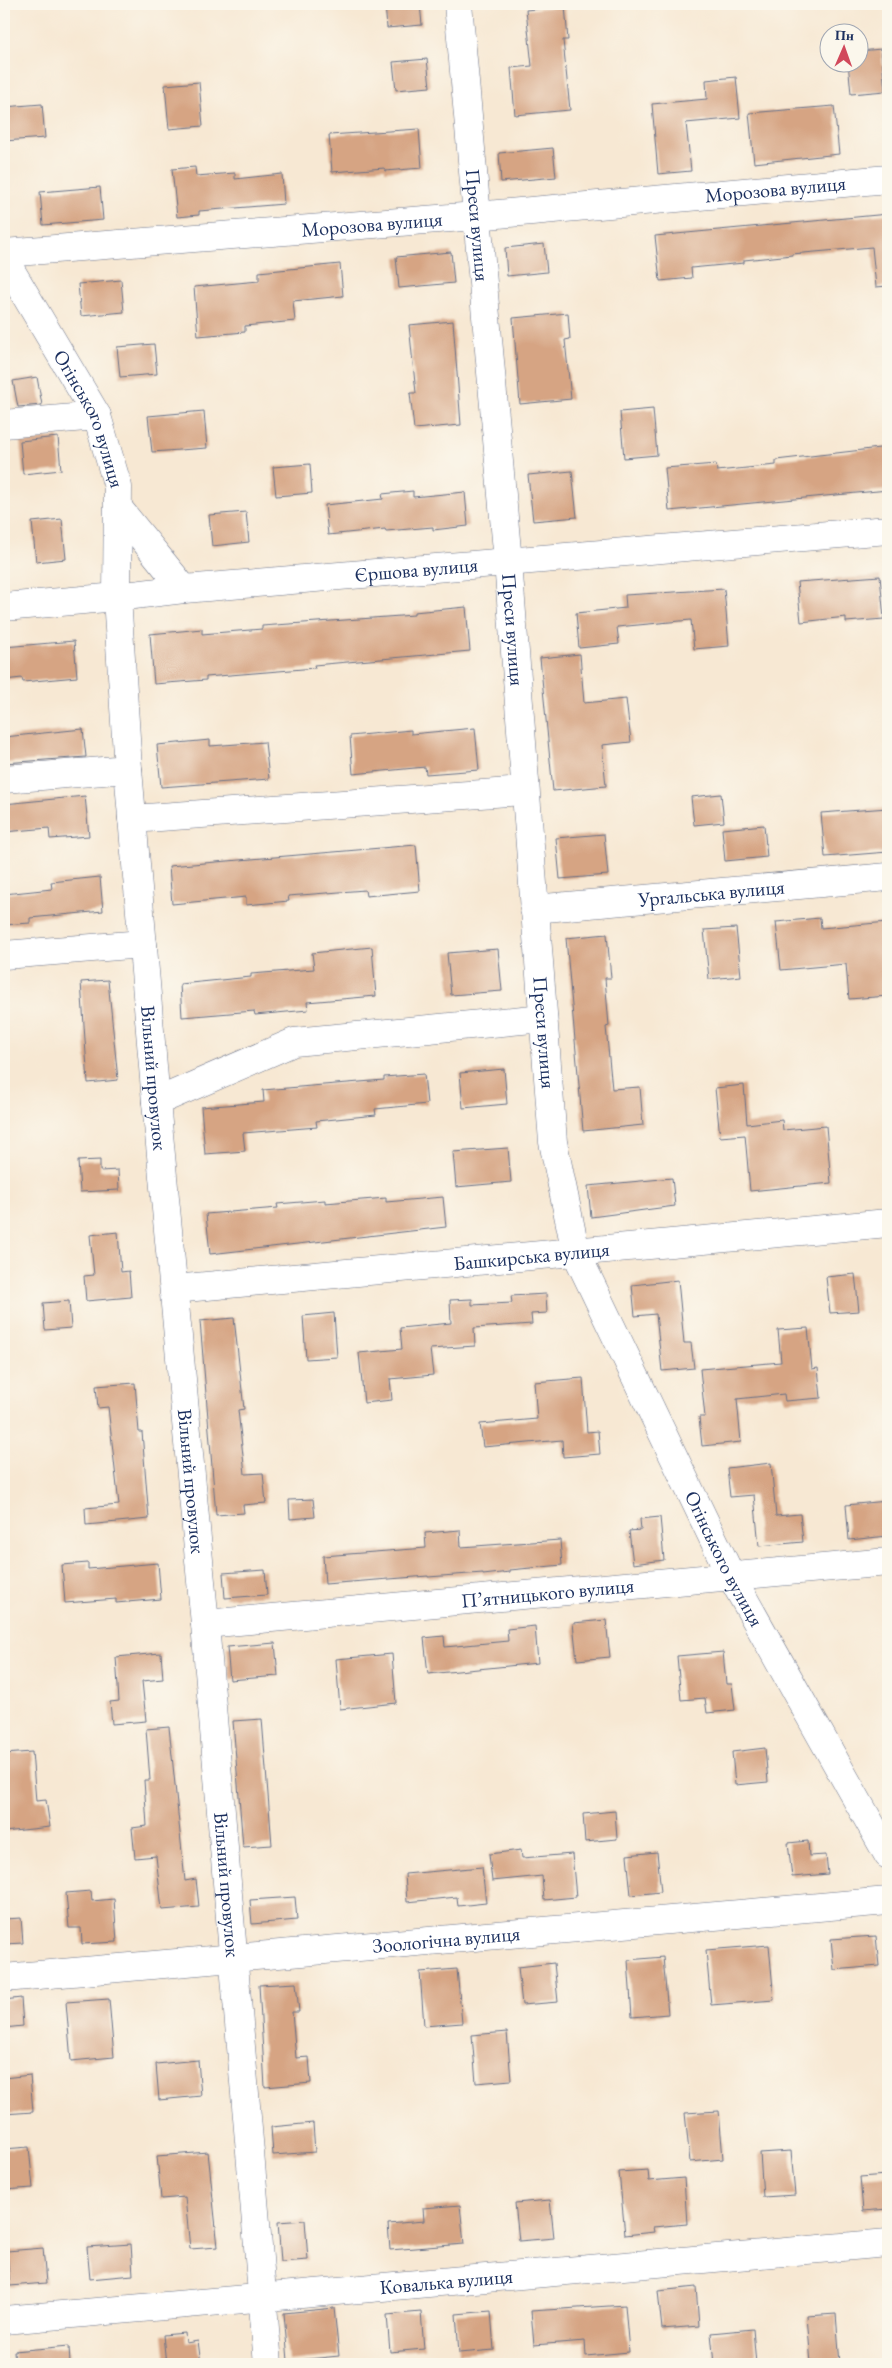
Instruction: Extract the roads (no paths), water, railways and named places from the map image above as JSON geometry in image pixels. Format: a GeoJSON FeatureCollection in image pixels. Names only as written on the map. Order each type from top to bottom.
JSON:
{"type":"FeatureCollection","features":[{"type":"Feature","properties":{"kind":"street","name":"Преси вулиця"},"geometry":{"type":"LineString","coordinates":[[458,4],[508,562],[524,791],[553,1142],[576,1252]]}},
{"type":"Feature","properties":{"kind":"street","name":"Морозова вулиця"},"geometry":{"type":"LineString","coordinates":[[4,253],[476,216],[888,179]]}},
{"type":"Feature","properties":{"kind":"street","name":"Огінського вулиця"},"geometry":{"type":"LineString","coordinates":[[4,259],[97,416],[118,487],[117,597]]}},
{"type":"Feature","properties":{"kind":"street"},"geometry":{"type":"LineString","coordinates":[[4,424],[97,416]]}},
{"type":"Feature","properties":{"kind":"street"},"geometry":{"type":"LineString","coordinates":[[119,509],[184,588]]}},
{"type":"Feature","properties":{"kind":"street","name":"Єршова вулиця"},"geometry":{"type":"LineString","coordinates":[[4,607],[117,597],[184,588],[888,530]]}},
{"type":"Feature","properties":{"kind":"street","name":"Вільний провулок"},"geometry":{"type":"LineString","coordinates":[[117,597],[128,768],[156,1102],[205,1624],[268,2364]]}},
{"type":"Feature","properties":{"kind":"street"},"geometry":{"type":"LineString","coordinates":[[4,780],[128,768]]}},
{"type":"Feature","properties":{"kind":"street"},"geometry":{"type":"LineString","coordinates":[[132,819],[524,791]]}},
{"type":"Feature","properties":{"kind":"street","name":"Ургальська вулиця"},"geometry":{"type":"LineString","coordinates":[[534,909],[888,878]]}},
{"type":"Feature","properties":{"kind":"street"},"geometry":{"type":"LineString","coordinates":[[4,954],[143,944]]}},
{"type":"Feature","properties":{"kind":"street"},"geometry":{"type":"LineString","coordinates":[[156,1102],[294,1042],[543,1018]]}},
{"type":"Feature","properties":{"kind":"street","name":"Башкирська вулиця"},"geometry":{"type":"LineString","coordinates":[[174,1288],[888,1223]]}},
{"type":"Feature","properties":{"kind":"street","name":"Огінського вулиця"},"geometry":{"type":"LineString","coordinates":[[576,1252],[731,1576],[888,1856]]}},
{"type":"Feature","properties":{"kind":"street","name":"П’ятницького вулиця"},"geometry":{"type":"LineString","coordinates":[[205,1624],[888,1562]]}},
{"type":"Feature","properties":{"kind":"street","name":"Зоологічна вулиця"},"geometry":{"type":"LineString","coordinates":[[4,1978],[888,1901]]}},
{"type":"Feature","properties":{"kind":"street","name":"Ковалька вулиця"},"geometry":{"type":"LineString","coordinates":[[4,2320],[888,2243]]}}]}
